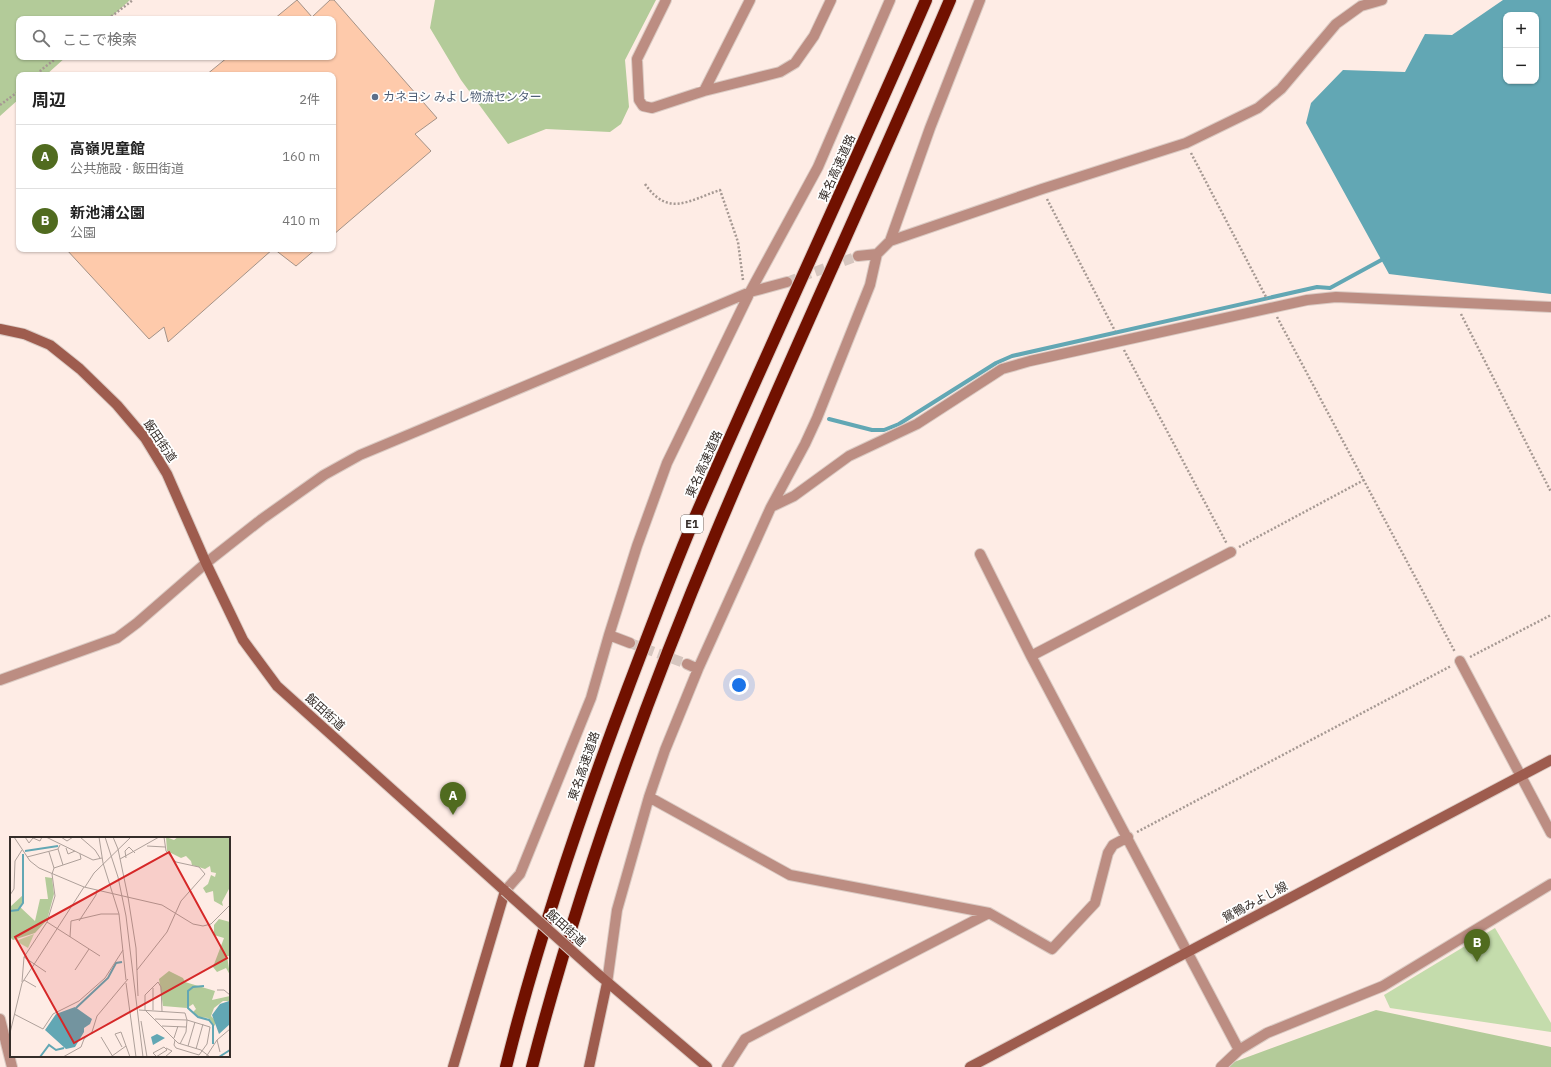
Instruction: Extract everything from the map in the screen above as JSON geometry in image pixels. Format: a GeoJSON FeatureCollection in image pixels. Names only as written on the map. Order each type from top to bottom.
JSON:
{"type":"FeatureCollection","features":[{"type":"Feature","properties":{"kind":"highway","name":"東名高速道路"},"geometry":{"type":"LineString","coordinates":[[506,1067],[524,997],[556,893],[602,756],[649,633],[692,524],[926,0]]}},
{"type":"Feature","properties":{"kind":"highway","name":"E1"},"geometry":{"type":"LineString","coordinates":[[532,1067],[579,901],[626,764],[672,643],[768,412],[851,229],[950,0]]}},
{"type":"Feature","properties":{"kind":"main road","name":"飯田街道"},"geometry":{"type":"LineString","coordinates":[[0,329],[33,336],[56,348],[80,368],[117,405],[145,438],[166,474],[243,640],[277,686],[599,974],[606,983],[707,1067]]}},
{"type":"Feature","properties":{"kind":"main road","name":"鴛鴨みよし線"},"geometry":{"type":"LineString","coordinates":[[970,1067],[1551,760]]}},
{"type":"Feature","properties":{"kind":"main road"},"geometry":{"type":"LineString","coordinates":[[453,1067],[505,891]]}},
{"type":"Feature","properties":{"kind":"main road"},"geometry":{"type":"LineString","coordinates":[[589,1067],[606,983]]}},
{"type":"Feature","properties":{"kind":"street"},"geometry":{"type":"LineString","coordinates":[[666,0],[636,59],[639,100],[643,106],[652,108],[704,91],[780,72],[795,63],[814,36],[831,0]]}},
{"type":"Feature","properties":{"kind":"street"},"geometry":{"type":"LineString","coordinates":[[704,91],[750,0]]}},
{"type":"Feature","properties":{"kind":"street"},"geometry":{"type":"LineString","coordinates":[[505,891],[520,874],[586,713],[637,546],[667,463],[750,292],[818,167],[890,0]]}},
{"type":"Feature","properties":{"kind":"street"},"geometry":{"type":"LineString","coordinates":[[606,983],[617,910],[649,797],[665,750],[698,669],[771,507],[805,444],[817,418],[870,285],[877,254],[890,241],[932,121],[980,0]]}},
{"type":"Feature","properties":{"kind":"street"},"geometry":{"type":"LineString","coordinates":[[890,241],[1042,189],[1186,143],[1258,108],[1281,89],[1336,24],[1360,6],[1382,0]]}},
{"type":"Feature","properties":{"kind":"street"},"geometry":{"type":"LineString","coordinates":[[858,256],[877,254]]}},
{"type":"Feature","properties":{"kind":"street"},"geometry":{"type":"LineString","coordinates":[[0,680],[117,638],[137,623],[206,563],[287,501],[324,475],[360,455],[750,292],[787,282]]}},
{"type":"Feature","properties":{"kind":"street"},"geometry":{"type":"LineString","coordinates":[[771,507],[794,496],[849,456],[917,424],[1002,369],[1030,361],[1272,309],[1307,300],[1336,297],[1456,304],[1551,307]]}},
{"type":"Feature","properties":{"kind":"street"},"geometry":{"type":"LineString","coordinates":[[1031,656],[1231,552]]}},
{"type":"Feature","properties":{"kind":"street"},"geometry":{"type":"LineString","coordinates":[[980,554],[1031,656],[1189,952],[1239,1050]]}},
{"type":"Feature","properties":{"kind":"street"},"geometry":{"type":"LineString","coordinates":[[609,635],[630,644]]}},
{"type":"Feature","properties":{"kind":"street"},"geometry":{"type":"LineString","coordinates":[[1460,662],[1551,833]]}},
{"type":"Feature","properties":{"kind":"street"},"geometry":{"type":"LineString","coordinates":[[687,664],[698,669]]}},
{"type":"Feature","properties":{"kind":"street"},"geometry":{"type":"LineString","coordinates":[[649,797],[790,875],[989,913],[1052,949],[1095,902],[1108,853],[1114,846],[1128,837]]}},
{"type":"Feature","properties":{"kind":"street"},"geometry":{"type":"LineString","coordinates":[[1221,1067],[1239,1050],[1267,1033],[1383,986],[1551,884]]}},
{"type":"Feature","properties":{"kind":"street"},"geometry":{"type":"LineString","coordinates":[[727,1067],[745,1039],[989,913]]}},
{"type":"Feature","properties":{"kind":"street"},"geometry":{"type":"LineString","coordinates":[[0,1020],[12,1067]]}},
{"type":"Feature","properties":{"kind":"path"},"geometry":{"type":"LineString","coordinates":[[112,16],[133,0]]}},
{"type":"Feature","properties":{"kind":"path"},"geometry":{"type":"LineString","coordinates":[[40,72],[54,60]]}},
{"type":"Feature","properties":{"kind":"path"},"geometry":{"type":"LineString","coordinates":[[0,105],[16,93]]}},
{"type":"Feature","properties":{"kind":"path"},"geometry":{"type":"LineString","coordinates":[[1186,143],[1272,309],[1460,662]]}},
{"type":"Feature","properties":{"kind":"path"},"geometry":{"type":"LineString","coordinates":[[645,184],[653,195],[668,204],[677,204],[720,190],[738,242],[744,282],[750,292]]}},
{"type":"Feature","properties":{"kind":"path"},"geometry":{"type":"LineString","coordinates":[[1042,189],[1120,342],[1231,552],[1364,480]]}},
{"type":"Feature","properties":{"kind":"path"},"geometry":{"type":"LineString","coordinates":[[1456,304],[1551,492]]}},
{"type":"Feature","properties":{"kind":"path"},"geometry":{"type":"LineString","coordinates":[[1128,837],[1551,615]]}},
{"type":"Feature","properties":{"kind":"green space"},"geometry":{"type":"Polygon","coordinates":[[[0,0],[130,0],[112,16],[16,16],[16,60],[63,60],[49,72],[16,72],[16,102],[0,116],[0,0]]]}},
{"type":"Feature","properties":{"kind":"green space"},"geometry":{"type":"Polygon","coordinates":[[[435,0],[656,0],[625,60],[629,107],[621,124],[610,132],[546,129],[508,144],[461,80],[430,28],[435,0]]]}},
{"type":"Feature","properties":{"kind":"green space"},"geometry":{"type":"Polygon","coordinates":[[[1495,928],[1551,1023],[1551,1032],[1390,1008],[1384,995],[1495,928]]]}},
{"type":"Feature","properties":{"kind":"green space"},"geometry":{"type":"Polygon","coordinates":[[[1376,1010],[1551,1047],[1551,1067],[1229,1067],[1234,1062],[1376,1010]]]}},
{"type":"Feature","properties":{"kind":"water"},"geometry":{"type":"Polygon","coordinates":[[[1503,0],[1551,0],[1551,294],[1389,274],[1306,123],[1311,103],[1343,70],[1405,72],[1425,34],[1452,35],[1503,0]]]}},
{"type":"Feature","properties":{"kind":"building","name":"カネヨシ みよし物流センター"},"geometry":{"type":"Polygon","coordinates":[[[297,0],[311,16],[278,16],[297,0]]]}},
{"type":"Feature","properties":{"kind":"building","name":"カネヨシ みよし物流センター"},"geometry":{"type":"Polygon","coordinates":[[[330,0],[334,0],[437,118],[415,134],[431,151],[336,232],[336,72],[210,72],[224,60],[336,60],[336,16],[313,16],[330,0]]]}},
{"type":"Feature","properties":{"kind":"building"},"geometry":{"type":"Polygon","coordinates":[[[69,252],[270,252],[168,342],[164,327],[149,339],[69,252]]]}},
{"type":"Feature","properties":{"kind":"building"},"geometry":{"type":"Polygon","coordinates":[[[278,252],[312,252],[296,266],[278,252]]]}},
{"type":"Feature","properties":{"kind":"waterway"},"geometry":{"type":"LineString","coordinates":[[829,419],[872,430],[884,430],[899,424],[996,363],[1012,356],[1317,287],[1330,288],[1385,258]]}},
{"type":"Feature","properties":{"kind":"tunnel"},"geometry":{"type":"LineString","coordinates":[[787,282],[858,256]]}},
{"type":"Feature","properties":{"kind":"tunnel"},"geometry":{"type":"LineString","coordinates":[[630,643],[687,664]]}},
{"type":"Feature","properties":{"kind":"place","name":"カネヨシ みよし物流センター"},"geometry":{"type":"Point","coordinates":[375,97]}},
{"type":"Feature","properties":{"kind":"place","name":"高嶺児童館"},"geometry":{"type":"Point","coordinates":[453,815]}},
{"type":"Feature","properties":{"kind":"place","name":"新池浦公園"},"geometry":{"type":"Point","coordinates":[1477,962]}}]}
